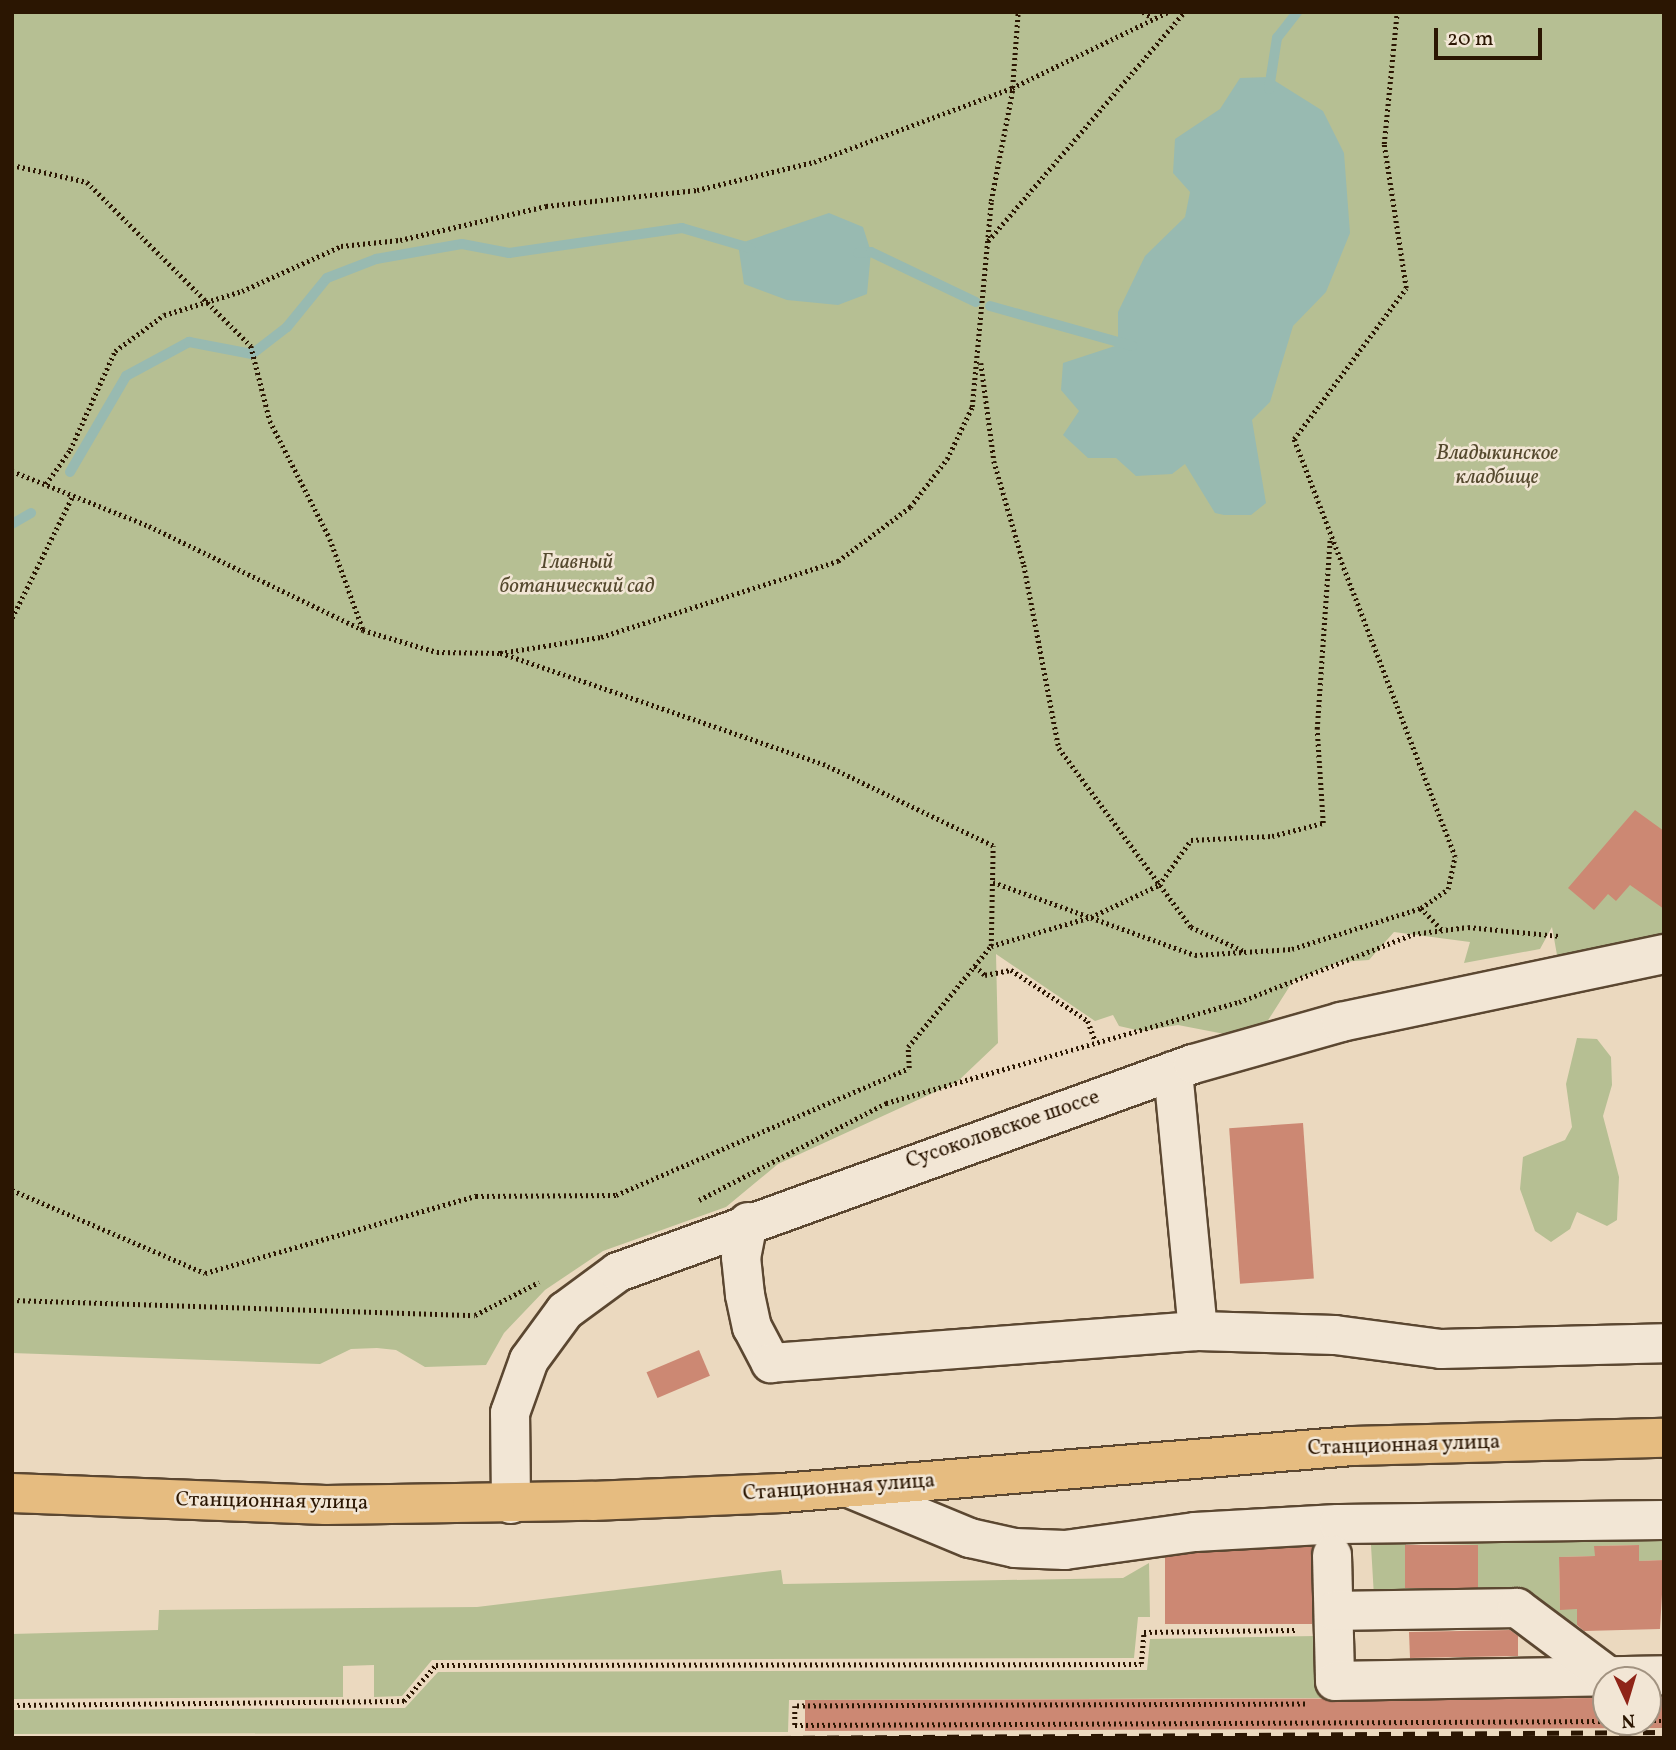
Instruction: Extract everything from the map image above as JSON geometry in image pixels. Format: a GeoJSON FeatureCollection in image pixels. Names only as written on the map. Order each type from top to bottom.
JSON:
{"type":"FeatureCollection","features":[{"type":"Feature","properties":{"kind":"main road","name":"Станционная улица"},"geometry":{"type":"LineString","coordinates":[[12,1493],[511,1504],[849,1488],[1353,1446],[1664,1438]]}},
{"type":"Feature","properties":{"kind":"street","name":"Сусоколовское шоссе"},"geometry":{"type":"LineString","coordinates":[[511,1504],[510,1413],[529,1360],[565,1311],[618,1272],[748,1222],[1174,1071],[1341,1022],[1664,954]]}},
{"type":"Feature","properties":{"kind":"street"},"geometry":{"type":"LineString","coordinates":[[1174,1071],[1198,1331]]}},
{"type":"Feature","properties":{"kind":"street"},"geometry":{"type":"LineString","coordinates":[[748,1222],[741,1257],[745,1295],[752,1327],[771,1363],[1198,1331],[1335,1335],[1441,1349],[1664,1343]]}},
{"type":"Feature","properties":{"kind":"street"},"geometry":{"type":"LineString","coordinates":[[849,1488],[970,1538],[1015,1548],[1065,1550],[1195,1532],[1339,1524],[1664,1520]]}},
{"type":"Feature","properties":{"kind":"street"},"geometry":{"type":"LineString","coordinates":[[1332,1555],[1335,1681],[1592,1676]]}},
{"type":"Feature","properties":{"kind":"street"},"geometry":{"type":"LineString","coordinates":[[1334,1620],[1517,1608],[1595,1666]]}},
{"type":"Feature","properties":{"kind":"path"},"geometry":{"type":"LineString","coordinates":[[12,471],[73,495],[363,630],[438,652],[500,653],[640,627],[856,552],[910,507],[947,459],[972,407],[987,242],[1012,88],[1018,12]]}},
{"type":"Feature","properties":{"kind":"path"},"geometry":{"type":"LineString","coordinates":[[1143,12],[1152,18]]}},
{"type":"Feature","properties":{"kind":"path"},"geometry":{"type":"LineString","coordinates":[[46,484],[70,450],[116,351],[164,315],[211,300],[341,246],[400,240],[546,206],[697,190],[814,162],[1012,88],[1168,12]]}},
{"type":"Feature","properties":{"kind":"path"},"geometry":{"type":"LineString","coordinates":[[987,242],[1184,12]]}},
{"type":"Feature","properties":{"kind":"path"},"geometry":{"type":"LineString","coordinates":[[993,882],[1195,955],[1292,949],[1421,908],[1448,889],[1455,857],[1294,439],[1406,288],[1384,144],[1397,12]]}},
{"type":"Feature","properties":{"kind":"path"},"geometry":{"type":"LineString","coordinates":[[12,165],[87,182],[211,300],[251,346],[271,421],[330,539],[363,630]]}},
{"type":"Feature","properties":{"kind":"path"},"geometry":{"type":"LineString","coordinates":[[979,352],[994,461],[1024,565],[1059,748],[1191,927],[1246,952]]}},
{"type":"Feature","properties":{"kind":"path"},"geometry":{"type":"LineString","coordinates":[[12,618],[73,495]]}},
{"type":"Feature","properties":{"kind":"path"},"geometry":{"type":"LineString","coordinates":[[12,1190],[205,1273],[477,1196],[616,1195],[909,1068],[908,1047],[991,946],[1091,918],[1159,885],[1191,841],[1272,836],[1323,823],[1317,729],[1331,534]]}},
{"type":"Feature","properties":{"kind":"path"},"geometry":{"type":"LineString","coordinates":[[500,653],[825,765],[993,846],[991,946]]}},
{"type":"Feature","properties":{"kind":"path"},"geometry":{"type":"LineString","coordinates":[[1421,908],[1442,930]]}},
{"type":"Feature","properties":{"kind":"path"},"geometry":{"type":"LineString","coordinates":[[693,1203],[886,1103],[1095,1040],[1239,1002],[1413,934],[1442,930],[1566,937],[1586,969]]}},
{"type":"Feature","properties":{"kind":"path"},"geometry":{"type":"LineString","coordinates":[[975,966],[985,975],[1012,970],[1088,1021],[1095,1040]]}},
{"type":"Feature","properties":{"kind":"path"},"geometry":{"type":"LineString","coordinates":[[12,1300],[475,1315],[548,1278]]}},
{"type":"Feature","properties":{"kind":"path"},"geometry":{"type":"LineString","coordinates":[[12,1705],[404,1701],[436,1665],[1141,1664],[1144,1632],[1334,1620]]}},
{"type":"Feature","properties":{"kind":"path"},"geometry":{"type":"LineString","coordinates":[[1312,1704],[795,1706],[795,1725],[1592,1721]]}},
{"type":"Feature","properties":{"kind":"green space","name":"Главный ботанический сад"},"geometry":{"type":"Polygon","coordinates":[[[12,12],[1664,12],[1664,938],[1557,955],[1552,927],[1540,949],[1464,963],[1470,942],[1394,932],[1369,960],[1339,962],[1293,981],[1265,1025],[1240,1037],[1178,1025],[1141,1031],[1119,1026],[1113,1015],[1095,1021],[996,954],[998,1043],[957,1082],[778,1164],[726,1207],[603,1251],[545,1290],[504,1333],[486,1365],[425,1367],[396,1350],[377,1348],[351,1349],[320,1364],[12,1353],[12,12]]]}},
{"type":"Feature","properties":{"kind":"green space"},"geometry":{"type":"Polygon","coordinates":[[[1577,1038],[1597,1039],[1611,1057],[1612,1085],[1603,1116],[1619,1177],[1617,1220],[1607,1226],[1577,1212],[1570,1229],[1551,1242],[1535,1231],[1520,1189],[1523,1157],[1565,1140],[1572,1127],[1566,1084],[1577,1038]]]}},
{"type":"Feature","properties":{"kind":"green space"},"geometry":{"type":"Polygon","coordinates":[[[1664,1526],[1664,1560],[1639,1561],[1638,1545],[1595,1546],[1595,1556],[1559,1557],[1560,1609],[1577,1609],[1577,1631],[1374,1597],[1370,1528],[1664,1526]],[[1406,1543],[1405,1580],[1477,1581],[1478,1545],[1406,1543]]]}},
{"type":"Feature","properties":{"kind":"green space"},"geometry":{"type":"Polygon","coordinates":[[[1149,1563],[1150,1617],[1138,1617],[1134,1658],[432,1660],[402,1696],[374,1697],[374,1665],[343,1666],[343,1697],[12,1699],[12,1634],[158,1630],[159,1610],[477,1607],[781,1570],[783,1584],[1123,1578],[1149,1563]]]}},
{"type":"Feature","properties":{"kind":"green space"},"geometry":{"type":"Polygon","coordinates":[[[1316,1636],[1318,1685],[1592,1681],[1592,1697],[789,1700],[788,1732],[12,1734],[12,1710],[405,1708],[438,1672],[1147,1670],[1150,1639],[1316,1636]]]}},
{"type":"Feature","properties":{"kind":"water"},"geometry":{"type":"Polygon","coordinates":[[[1269,77],[1323,111],[1344,153],[1350,233],[1326,292],[1293,326],[1270,402],[1252,420],[1266,503],[1251,515],[1224,515],[1215,513],[1185,464],[1172,474],[1136,476],[1116,458],[1088,458],[1063,435],[1079,411],[1061,390],[1063,363],[1118,345],[1118,312],[1145,256],[1185,217],[1190,192],[1173,173],[1175,139],[1220,109],[1240,78],[1269,77]]]}},
{"type":"Feature","properties":{"kind":"water"},"geometry":{"type":"Polygon","coordinates":[[[829,213],[863,227],[871,252],[867,294],[838,305],[787,300],[744,284],[738,244],[829,213]]]}},
{"type":"Feature","properties":{"kind":"building"},"geometry":{"type":"Polygon","coordinates":[[[1635,810],[1664,831],[1664,909],[1630,885],[1616,901],[1608,894],[1594,910],[1568,888],[1635,810]]]}},
{"type":"Feature","properties":{"kind":"building"},"geometry":{"type":"Polygon","coordinates":[[[1303,1123],[1314,1279],[1240,1284],[1229,1128],[1303,1123]]]}},
{"type":"Feature","properties":{"kind":"building"},"geometry":{"type":"Polygon","coordinates":[[[699,1350],[710,1376],[657,1398],[647,1372],[699,1350]]]}},
{"type":"Feature","properties":{"kind":"building"},"geometry":{"type":"Polygon","coordinates":[[[1405,1545],[1478,1545],[1478,1588],[1405,1588],[1405,1545]]]}},
{"type":"Feature","properties":{"kind":"building"},"geometry":{"type":"Polygon","coordinates":[[[1639,1545],[1639,1561],[1664,1560],[1660,1629],[1584,1631],[1577,1625],[1577,1609],[1560,1610],[1559,1557],[1595,1556],[1594,1546],[1639,1545]]]}},
{"type":"Feature","properties":{"kind":"building"},"geometry":{"type":"Polygon","coordinates":[[[1165,1547],[1312,1547],[1312,1624],[1165,1624],[1165,1547]]]}},
{"type":"Feature","properties":{"kind":"building"},"geometry":{"type":"Polygon","coordinates":[[[1510,1630],[1518,1636],[1518,1656],[1410,1658],[1409,1632],[1510,1630]]]}},
{"type":"Feature","properties":{"kind":"building"},"geometry":{"type":"Polygon","coordinates":[[[1662,1697],[1664,1697],[1662,1728],[1662,1697]]]}},
{"type":"Feature","properties":{"kind":"building"},"geometry":{"type":"Polygon","coordinates":[[[1592,1698],[1592,1728],[805,1731],[805,1700],[1592,1698]]]}},
{"type":"Feature","properties":{"kind":"waterway"},"geometry":{"type":"LineString","coordinates":[[1269,89],[1277,38],[1297,12]]}},
{"type":"Feature","properties":{"kind":"waterway"},"geometry":{"type":"LineString","coordinates":[[70,472],[126,376],[189,342],[252,354],[287,327],[327,278],[376,259],[462,244],[509,253],[682,228],[750,248]]}},
{"type":"Feature","properties":{"kind":"waterway"},"geometry":{"type":"LineString","coordinates":[[858,253],[871,252],[976,302]]}},
{"type":"Feature","properties":{"kind":"waterway"},"geometry":{"type":"LineString","coordinates":[[990,306],[1132,346]]}},
{"type":"Feature","properties":{"kind":"waterway"},"geometry":{"type":"LineString","coordinates":[[12,524],[31,513]]}},
{"type":"Feature","properties":{"kind":"railway"},"geometry":{"type":"LineString","coordinates":[[779,1738],[1664,1732]]}},
{"type":"Feature","properties":{"kind":"park label","name":"Владыкинское кладбище"},"geometry":{"type":"Point","coordinates":[1497,466]}}]}
